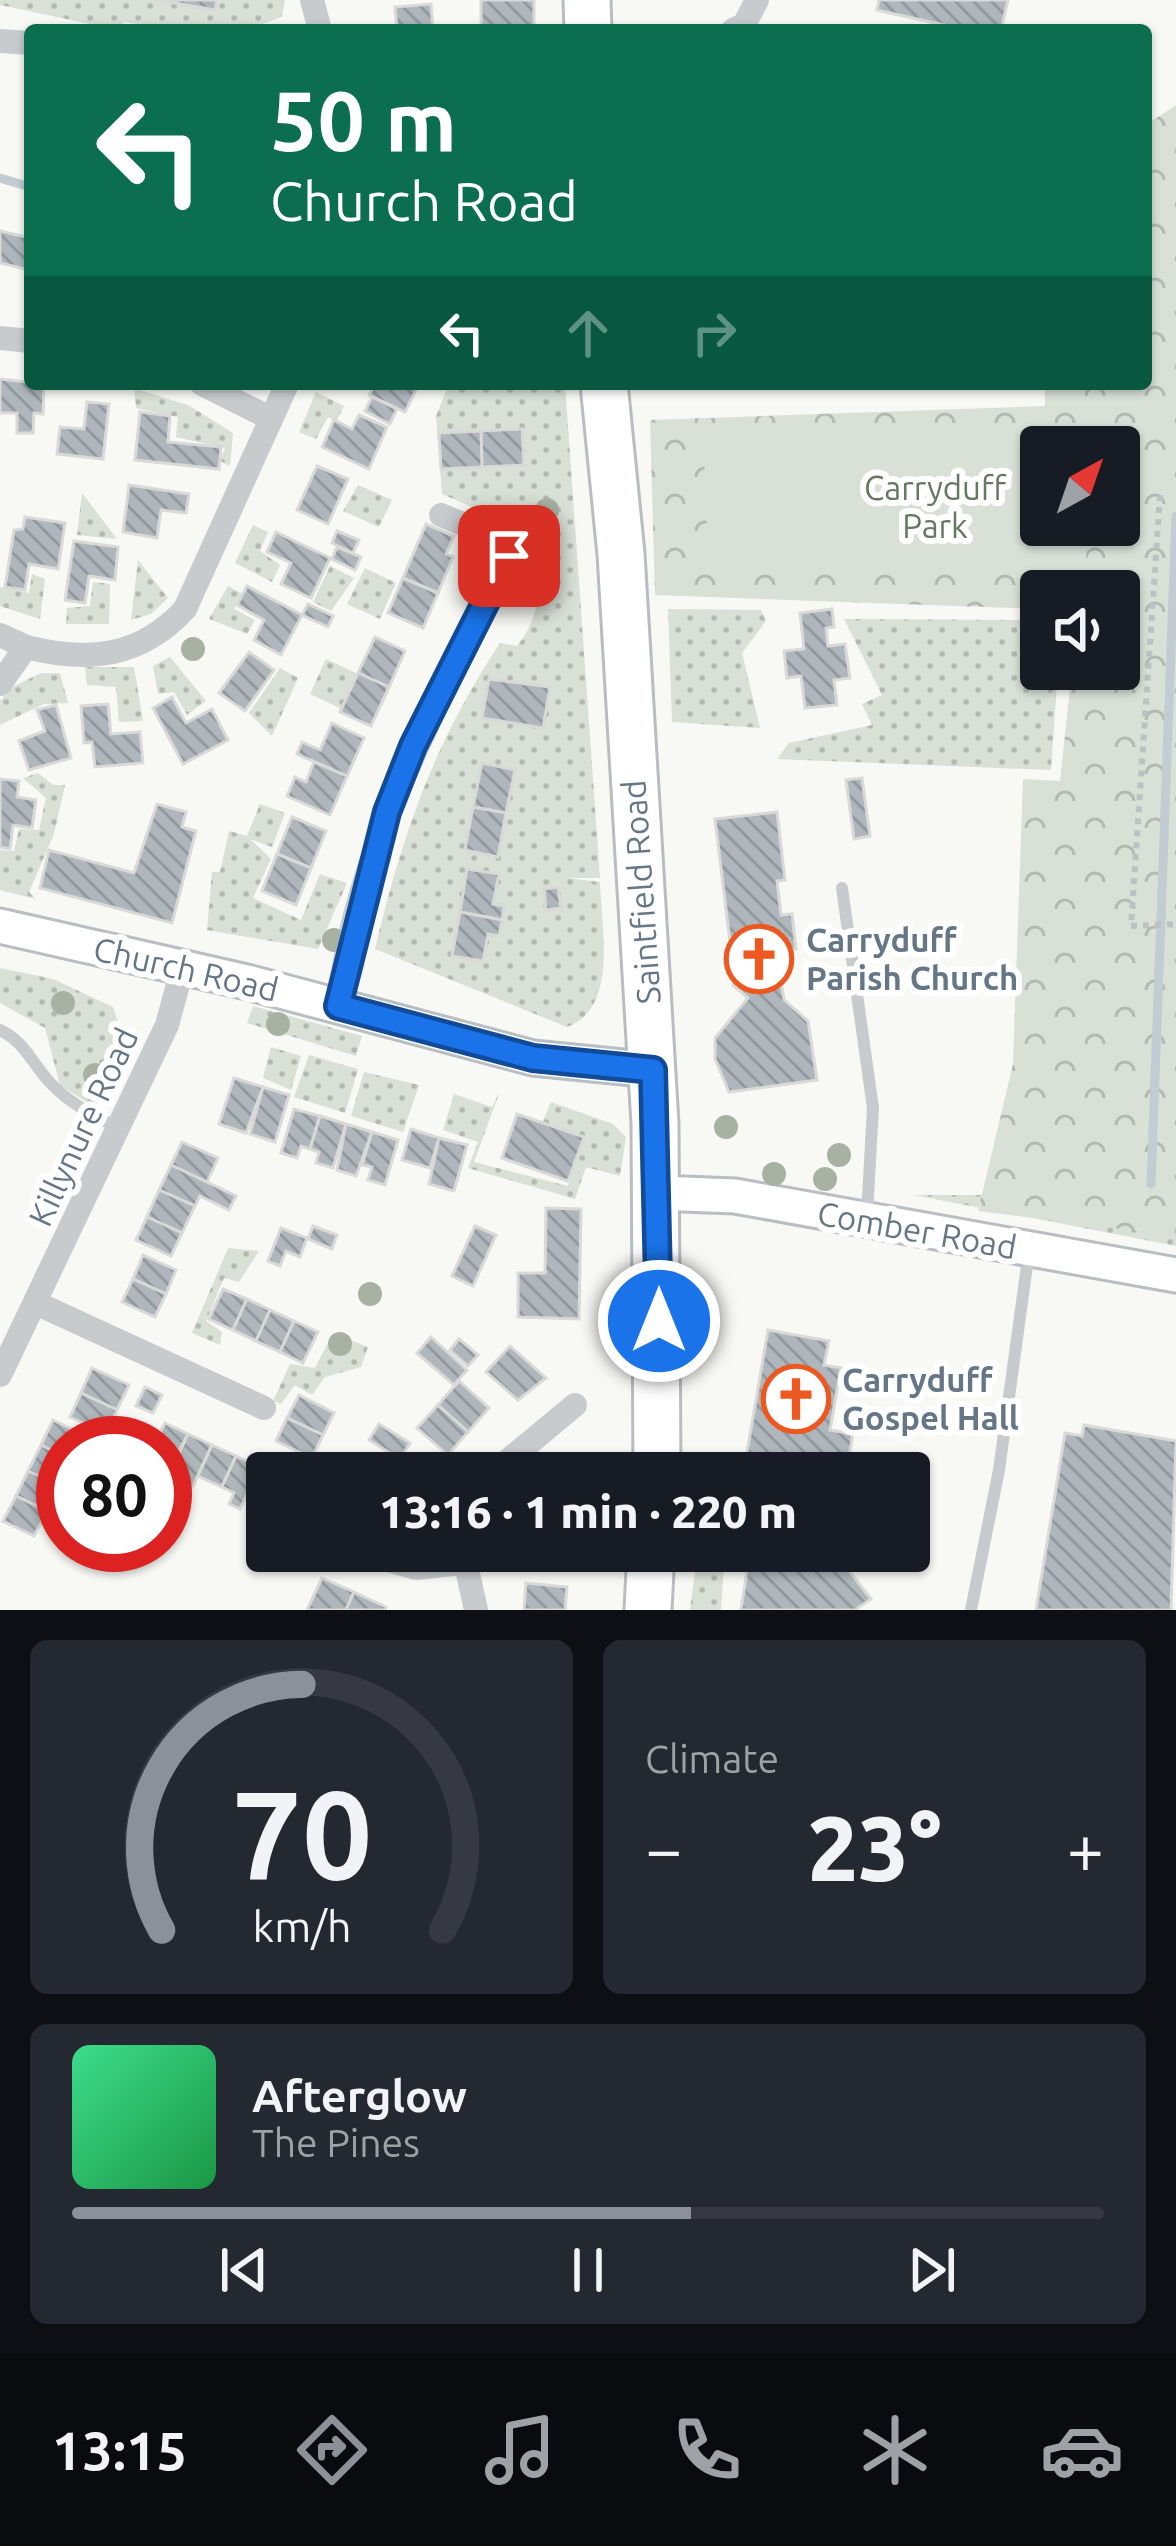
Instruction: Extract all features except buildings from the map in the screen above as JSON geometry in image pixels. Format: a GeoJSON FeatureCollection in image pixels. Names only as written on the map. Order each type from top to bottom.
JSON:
{"type":"FeatureCollection","features":[{"type":"Feature","properties":{"kind":"highway","name":"Saintfield Road"},"geometry":{"type":"LineString","coordinates":[[605,390],[621,554],[653,1070],[658,1193],[657,1452]]}},
{"type":"Feature","properties":{"kind":"highway"},"geometry":{"type":"LineString","coordinates":[[648,1610],[650,1572]]}},
{"type":"Feature","properties":{"kind":"main road","name":"Church Road"},"geometry":{"type":"LineString","coordinates":[[0,926],[183,966],[533,1058],[653,1070]]}},
{"type":"Feature","properties":{"kind":"main road","name":"Comber Road"},"geometry":{"type":"LineString","coordinates":[[658,1193],[735,1196],[1176,1275]]}},
{"type":"Feature","properties":{"kind":"street"},"geometry":{"type":"LineString","coordinates":[[214,390],[270,418]]}},
{"type":"Feature","properties":{"kind":"street"},"geometry":{"type":"LineString","coordinates":[[0,635],[51,653],[134,650],[160,636],[185,609],[283,390]]}},
{"type":"Feature","properties":{"kind":"street"},"geometry":{"type":"LineString","coordinates":[[338,1006],[387,812],[413,746],[509,556],[492,536],[441,515]]}},
{"type":"Feature","properties":{"kind":"street"},"geometry":{"type":"LineString","coordinates":[[0,684],[26,647]]}},
{"type":"Feature","properties":{"kind":"street","name":"Killynure Road"},"geometry":{"type":"LineString","coordinates":[[0,1375],[38,1304],[166,1025],[183,966]]}},
{"type":"Feature","properties":{"kind":"street"},"geometry":{"type":"LineString","coordinates":[[38,1304],[264,1408]]}},
{"type":"Feature","properties":{"kind":"street"},"geometry":{"type":"LineString","coordinates":[[519,1452],[575,1406]]}},
{"type":"Feature","properties":{"kind":"street"},"geometry":{"type":"LineString","coordinates":[[466,1572],[476,1610]]}},
{"type":"Feature","properties":{"kind":"lane"},"geometry":{"type":"LineString","coordinates":[[842,888],[873,1108],[866,1221]]}},
{"type":"Feature","properties":{"kind":"lane"},"geometry":{"type":"LineString","coordinates":[[0,1030],[24,1046],[47,1080],[84,1111],[117,1127]]}},
{"type":"Feature","properties":{"kind":"lane"},"geometry":{"type":"LineString","coordinates":[[971,1610],[998,1470],[1029,1250]]}},
{"type":"Feature","properties":{"kind":"path"},"geometry":{"type":"LineString","coordinates":[[1160,495],[1131,926],[1176,924]]}},
{"type":"Feature","properties":{"kind":"green space"},"geometry":{"type":"Polygon","coordinates":[[[0,0],[285,0],[282,16],[264,24],[90,24],[0,5],[0,0]]]}},
{"type":"Feature","properties":{"kind":"green space","name":"Carryduff Park"},"geometry":{"type":"Polygon","coordinates":[[[1176,105],[1176,1236],[978,1211],[1013,1064],[1023,779],[1060,781],[1070,690],[1140,690],[1140,570],[1020,570],[1020,608],[655,595],[650,420],[1045,406],[1045,390],[1152,390],[1152,121],[1176,105]]]}},
{"type":"Feature","properties":{"kind":"green space"},"geometry":{"type":"Polygon","coordinates":[[[134,390],[190,406],[233,433],[230,466],[220,461],[225,448],[176,437],[178,417],[136,408],[134,390]]]}},
{"type":"Feature","properties":{"kind":"green space"},"geometry":{"type":"Polygon","coordinates":[[[447,390],[565,390],[600,878],[567,878],[600,882],[604,943],[601,985],[594,1003],[567,1027],[375,949],[409,827],[439,753],[500,643],[517,646],[526,634],[539,593],[536,535],[442,494],[436,416],[447,390]]]}},
{"type":"Feature","properties":{"kind":"green space"},"geometry":{"type":"Polygon","coordinates":[[[316,392],[344,406],[336,422],[328,417],[316,439],[299,432],[316,392]]]}},
{"type":"Feature","properties":{"kind":"green space"},"geometry":{"type":"Polygon","coordinates":[[[1020,431],[1020,546],[1086,546],[1086,562],[709,574],[703,432],[1020,431]]]}},
{"type":"Feature","properties":{"kind":"green space"},"geometry":{"type":"Polygon","coordinates":[[[358,485],[392,500],[379,527],[343,511],[358,485]]]}},
{"type":"Feature","properties":{"kind":"green space"},"geometry":{"type":"Polygon","coordinates":[[[82,493],[117,539],[77,535],[82,493]]]}},
{"type":"Feature","properties":{"kind":"green space"},"geometry":{"type":"Polygon","coordinates":[[[253,525],[268,532],[260,551],[280,565],[272,582],[235,563],[253,525]]]}},
{"type":"Feature","properties":{"kind":"green space"},"geometry":{"type":"Polygon","coordinates":[[[138,560],[168,598],[151,614],[131,620],[138,560]]]}},
{"type":"Feature","properties":{"kind":"green space"},"geometry":{"type":"Polygon","coordinates":[[[330,566],[354,578],[331,611],[313,602],[330,566]]]}},
{"type":"Feature","properties":{"kind":"green space"},"geometry":{"type":"Polygon","coordinates":[[[365,568],[396,583],[380,619],[347,604],[365,568]]]}},
{"type":"Feature","properties":{"kind":"green space"},"geometry":{"type":"Polygon","coordinates":[[[32,574],[45,579],[40,619],[0,606],[0,587],[29,593],[32,574]]]}},
{"type":"Feature","properties":{"kind":"green space"},"geometry":{"type":"Polygon","coordinates":[[[93,582],[110,584],[109,624],[66,624],[67,608],[90,606],[93,582]]]}},
{"type":"Feature","properties":{"kind":"green space"},"geometry":{"type":"Polygon","coordinates":[[[228,586],[243,594],[234,609],[255,620],[247,634],[209,619],[228,586]]]}},
{"type":"Feature","properties":{"kind":"green space"},"geometry":{"type":"Polygon","coordinates":[[[668,609],[761,610],[766,621],[742,653],[760,728],[672,722],[668,609]]]}},
{"type":"Feature","properties":{"kind":"green space"},"geometry":{"type":"Polygon","coordinates":[[[844,619],[1020,620],[1020,690],[1057,690],[1051,770],[777,759],[789,743],[872,725],[862,704],[882,695],[844,619]]]}},
{"type":"Feature","properties":{"kind":"green space"},"geometry":{"type":"Polygon","coordinates":[[[170,657],[206,701],[187,715],[174,692],[158,694],[153,666],[170,657]]]}},
{"type":"Feature","properties":{"kind":"green space"},"geometry":{"type":"Polygon","coordinates":[[[326,659],[358,674],[342,709],[310,694],[326,659]]]}},
{"type":"Feature","properties":{"kind":"green space"},"geometry":{"type":"Polygon","coordinates":[[[85,667],[134,667],[143,721],[119,722],[116,687],[87,685],[85,667]]]}},
{"type":"Feature","properties":{"kind":"green space"},"geometry":{"type":"Polygon","coordinates":[[[280,668],[298,678],[272,736],[249,713],[280,668]]]}},
{"type":"Feature","properties":{"kind":"green space"},"geometry":{"type":"Polygon","coordinates":[[[41,673],[60,673],[68,703],[44,704],[0,725],[0,701],[12,687],[41,673]]]}},
{"type":"Feature","properties":{"kind":"green space"},"geometry":{"type":"Polygon","coordinates":[[[38,773],[53,785],[65,785],[54,834],[29,892],[36,899],[0,890],[0,850],[14,851],[19,829],[39,830],[46,798],[23,778],[38,773]]]}},
{"type":"Feature","properties":{"kind":"green space"},"geometry":{"type":"Polygon","coordinates":[[[260,804],[285,813],[272,847],[250,839],[271,859],[253,898],[301,920],[320,874],[347,883],[318,949],[207,930],[212,872],[220,872],[229,831],[247,836],[260,804]]]}},
{"type":"Feature","properties":{"kind":"green space"},"geometry":{"type":"Polygon","coordinates":[[[0,968],[53,979],[113,1007],[125,1043],[96,1108],[60,1085],[45,1028],[0,1003],[0,968]]]}},
{"type":"Feature","properties":{"kind":"green space"},"geometry":{"type":"Polygon","coordinates":[[[253,1006],[362,1036],[356,1056],[247,1023],[253,1006]]]}},
{"type":"Feature","properties":{"kind":"green space"},"geometry":{"type":"Polygon","coordinates":[[[271,1047],[301,1056],[291,1090],[263,1078],[271,1047]]]}},
{"type":"Feature","properties":{"kind":"green space"},"geometry":{"type":"Polygon","coordinates":[[[309,1055],[358,1069],[345,1113],[294,1097],[309,1055]]]}},
{"type":"Feature","properties":{"kind":"green space"},"geometry":{"type":"Polygon","coordinates":[[[364,1072],[419,1085],[403,1132],[351,1116],[364,1072]]]}},
{"type":"Feature","properties":{"kind":"green space"},"geometry":{"type":"Polygon","coordinates":[[[500,1091],[474,1162],[568,1186],[583,1138],[542,1123],[551,1102],[613,1124],[626,1137],[620,1176],[586,1167],[575,1199],[468,1168],[478,1142],[443,1130],[454,1094],[492,1107],[500,1091]]]}},
{"type":"Feature","properties":{"kind":"green space"},"geometry":{"type":"Polygon","coordinates":[[[914,1195],[1176,1195],[1176,1246],[914,1195]]]}},
{"type":"Feature","properties":{"kind":"green space"},"geometry":{"type":"Polygon","coordinates":[[[228,1248],[259,1251],[239,1282],[224,1278],[206,1321],[222,1332],[220,1345],[192,1333],[228,1248]]]}},
{"type":"Feature","properties":{"kind":"green space"},"geometry":{"type":"Polygon","coordinates":[[[333,1333],[368,1347],[361,1367],[325,1377],[312,1395],[295,1385],[281,1404],[273,1401],[290,1364],[315,1368],[333,1333]]]}},
{"type":"Feature","properties":{"kind":"green space"},"geometry":{"type":"Polygon","coordinates":[[[695,1572],[724,1572],[721,1610],[690,1610],[695,1572]]]}},
{"type":"Feature","properties":{"kind":"waterway"},"geometry":{"type":"LineString","coordinates":[[0,178],[24,185]]}},
{"type":"Feature","properties":{"kind":"waterway"},"geometry":{"type":"LineString","coordinates":[[1151,1184],[1176,516]]}},
{"type":"Feature","properties":{"kind":"place","name":"Carryduff Parish Church"},"geometry":{"type":"Point","coordinates":[759,959]}},
{"type":"Feature","properties":{"kind":"place","name":"Carryduff Gospel Hall"},"geometry":{"type":"Point","coordinates":[796,1399]}},
{"type":"Feature","properties":{"kind":"route"},"geometry":{"type":"LineString","coordinates":[[509,556],[413,746],[387,812],[344,965],[338,1006],[533,1058],[653,1070],[659,1321]]}}]}
